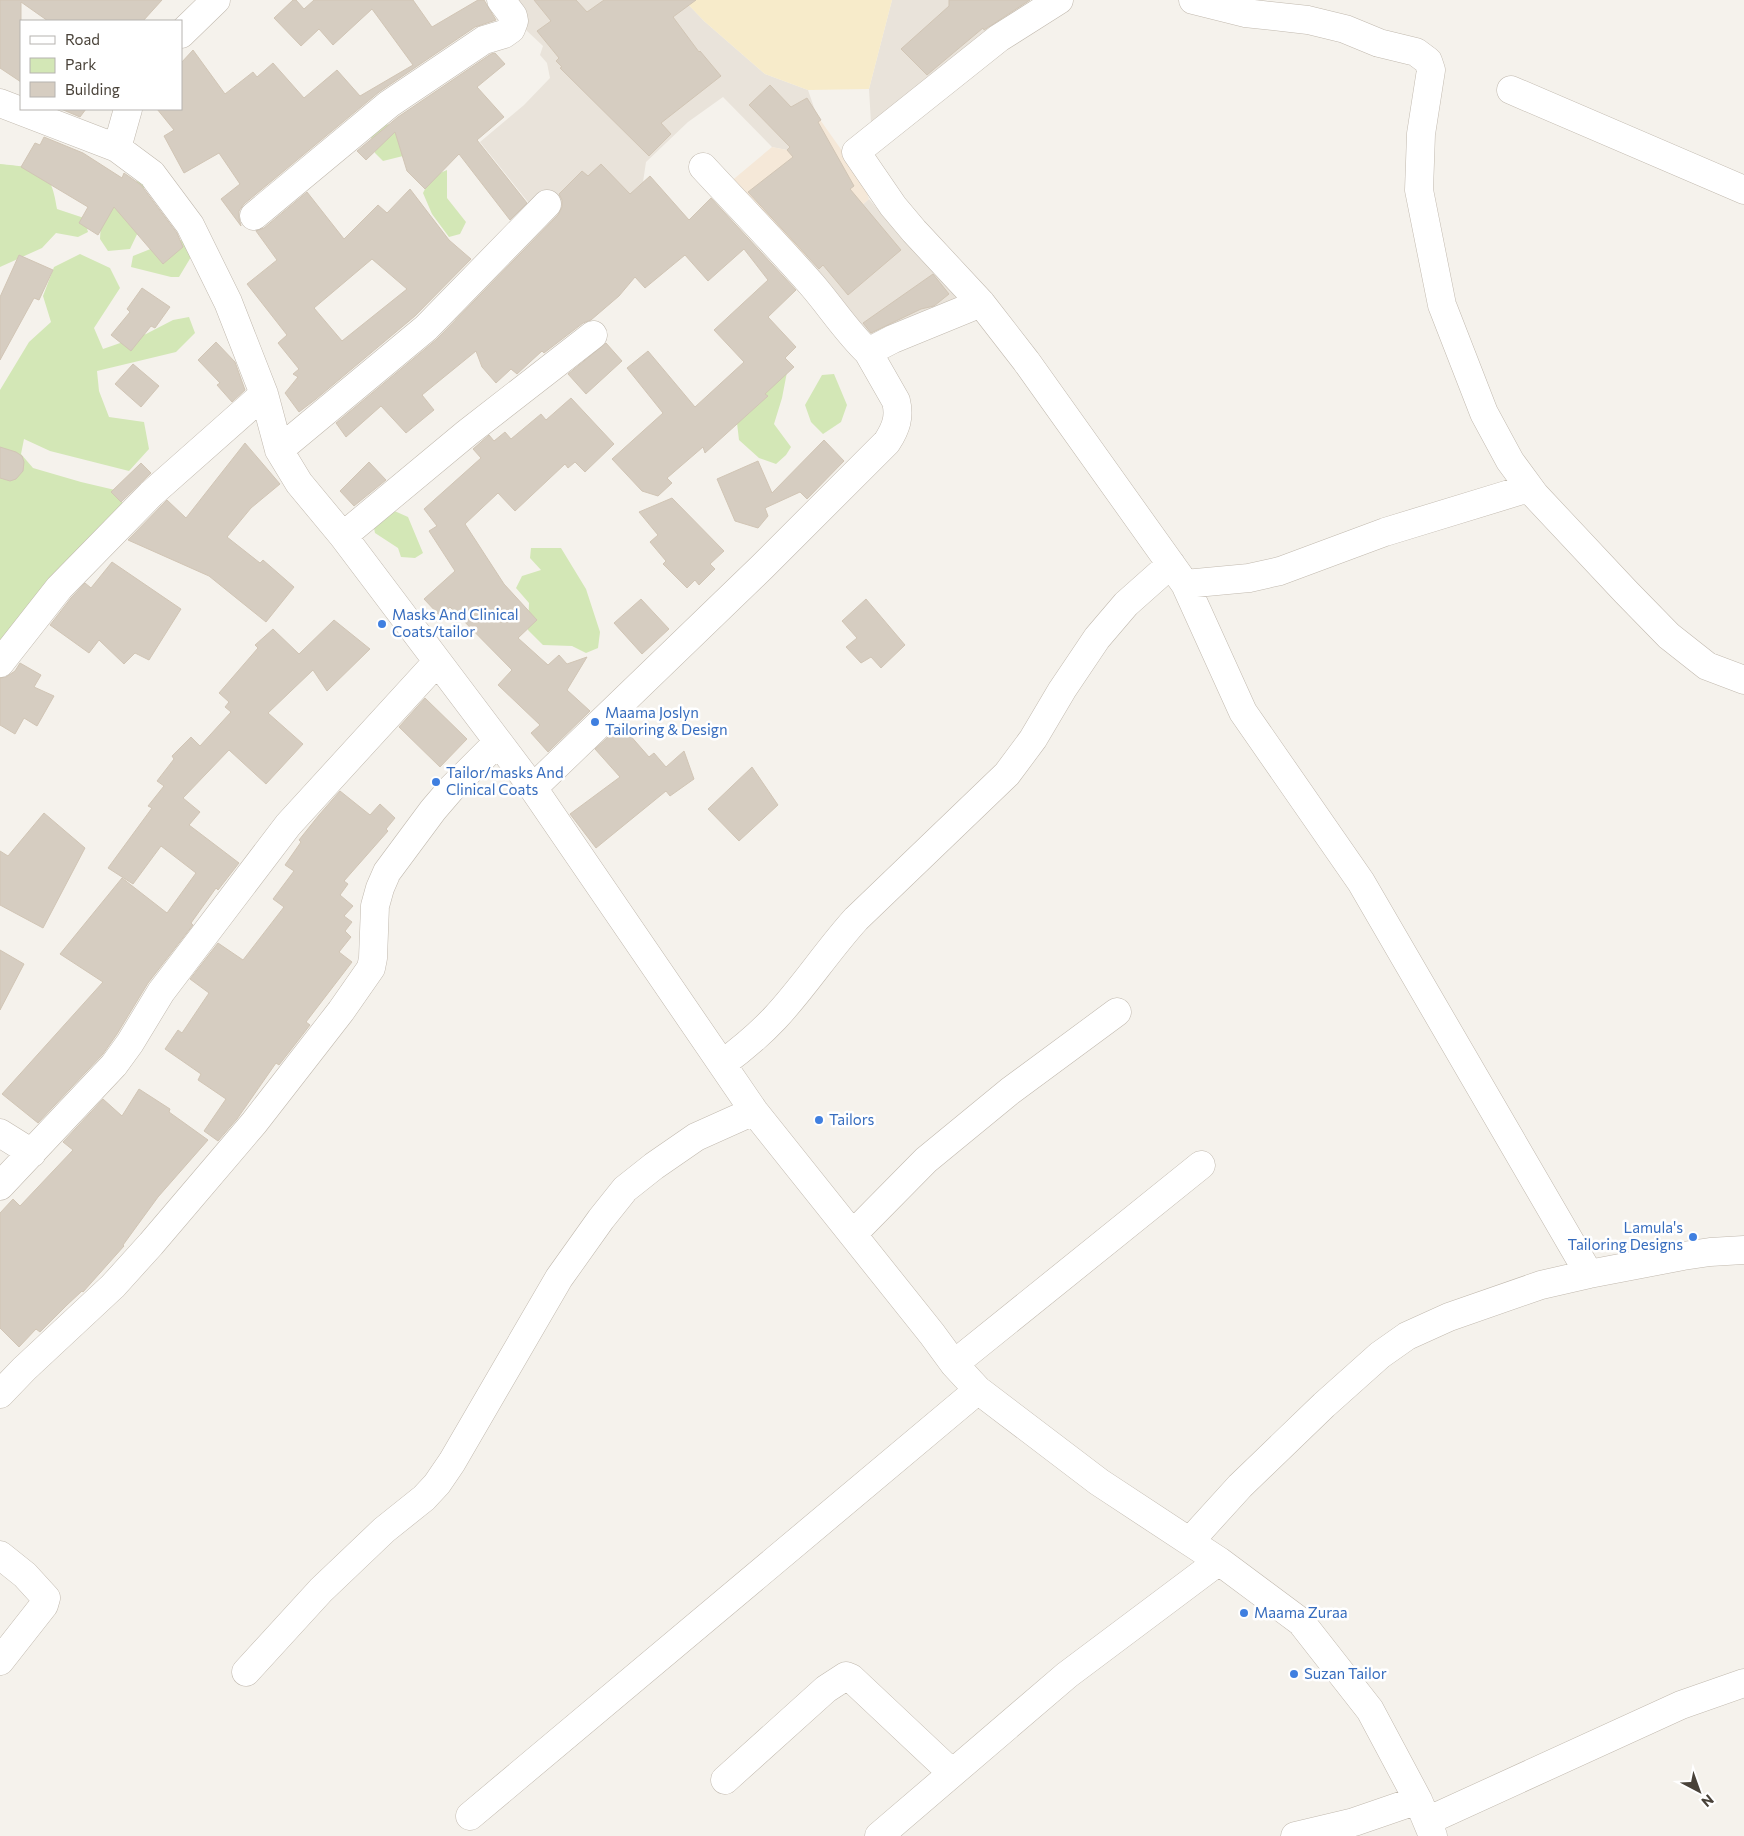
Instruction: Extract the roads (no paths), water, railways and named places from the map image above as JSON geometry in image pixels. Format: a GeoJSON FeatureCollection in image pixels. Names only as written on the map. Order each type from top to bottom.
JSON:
{"type":"FeatureCollection","features":[{"type":"Feature","properties":{"kind":"street"},"geometry":{"type":"LineString","coordinates":[[254,216],[389,104],[484,40],[504,34],[510,29],[514,21],[513,16],[501,0]]}},
{"type":"Feature","properties":{"kind":"street"},"geometry":{"type":"LineString","coordinates":[[1059,0],[999,38],[856,152],[893,206],[981,303],[1026,361],[1178,574],[1243,712],[1361,882],[1589,1274]]}},
{"type":"Feature","properties":{"kind":"street"},"geometry":{"type":"LineString","coordinates":[[1193,0],[1244,13],[1308,20],[1345,29],[1379,43],[1416,52],[1428,61],[1431,70],[1420,134],[1419,190],[1442,305],[1484,413],[1510,461],[1529,488],[1626,592],[1669,636],[1707,666],[1744,680]]}},
{"type":"Feature","properties":{"kind":"street"},"geometry":{"type":"LineString","coordinates":[[182,33],[212,1]]}},
{"type":"Feature","properties":{"kind":"street"},"geometry":{"type":"LineString","coordinates":[[1511,90],[1744,190]]}},
{"type":"Feature","properties":{"kind":"street"},"geometry":{"type":"LineString","coordinates":[[0,103],[117,148],[152,174],[190,225],[228,302],[264,394],[279,450],[299,483],[343,536],[533,788],[754,1111],[954,1364],[978,1390],[1099,1482],[1219,1560],[1300,1622],[1370,1710],[1426,1819]]}},
{"type":"Feature","properties":{"kind":"street"},"geometry":{"type":"LineString","coordinates":[[117,148],[128,110]]}},
{"type":"Feature","properties":{"kind":"street"},"geometry":{"type":"LineString","coordinates":[[533,788],[887,442],[894,431],[898,418],[896,401],[868,352],[854,339],[840,318],[810,284],[703,167]]}},
{"type":"Feature","properties":{"kind":"street"},"geometry":{"type":"LineString","coordinates":[[279,450],[426,328],[547,204]]}},
{"type":"Feature","properties":{"kind":"street"},"geometry":{"type":"LineString","coordinates":[[868,352],[893,338],[981,303]]}},
{"type":"Feature","properties":{"kind":"street"},"geometry":{"type":"LineString","coordinates":[[343,536],[467,433],[593,335]]}},
{"type":"Feature","properties":{"kind":"street"},"geometry":{"type":"LineString","coordinates":[[0,663],[59,588],[138,507],[198,450],[264,394]]}},
{"type":"Feature","properties":{"kind":"street"},"geometry":{"type":"LineString","coordinates":[[722,1064],[746,1046],[775,1018],[836,940],[856,919],[1007,774],[1033,739],[1062,690],[1097,638],[1126,604],[1178,574],[1248,578],[1280,571],[1384,532],[1529,488]]}},
{"type":"Feature","properties":{"kind":"street"},"geometry":{"type":"LineString","coordinates":[[0,1186],[114,1065],[162,992],[288,826],[437,662]]}},
{"type":"Feature","properties":{"kind":"street"},"geometry":{"type":"LineString","coordinates":[[0,1394],[113,1286],[151,1244],[254,1124],[356,991],[371,968],[375,906],[380,888],[388,872],[433,810],[498,742]]}},
{"type":"Feature","properties":{"kind":"street"},"geometry":{"type":"LineString","coordinates":[[853,1234],[926,1160],[1010,1091],[1117,1012]]}},
{"type":"Feature","properties":{"kind":"street"},"geometry":{"type":"LineString","coordinates":[[246,1672],[321,1590],[384,1530],[424,1498],[437,1484],[452,1462],[559,1278],[601,1219],[625,1190],[654,1166],[696,1137],[754,1111]]}},
{"type":"Feature","properties":{"kind":"street"},"geometry":{"type":"LineString","coordinates":[[0,1133],[32,1153]]}},
{"type":"Feature","properties":{"kind":"street"},"geometry":{"type":"LineString","coordinates":[[954,1364],[1201,1165]]}},
{"type":"Feature","properties":{"kind":"street"},"geometry":{"type":"LineString","coordinates":[[1190,1541],[1262,1464],[1324,1405],[1392,1346],[1407,1336],[1449,1318],[1540,1285],[1710,1252],[1744,1250]]}},
{"type":"Feature","properties":{"kind":"street"},"geometry":{"type":"LineString","coordinates":[[470,1816],[978,1390]]}},
{"type":"Feature","properties":{"kind":"street"},"geometry":{"type":"LineString","coordinates":[[0,1555],[25,1575],[46,1598],[44,1605],[0,1661]]}},
{"type":"Feature","properties":{"kind":"street"},"geometry":{"type":"LineString","coordinates":[[879,1836],[1067,1675],[1219,1560]]}},
{"type":"Feature","properties":{"kind":"street"},"geometry":{"type":"LineString","coordinates":[[725,1780],[826,1690],[846,1676],[851,1678],[952,1773]]}},
{"type":"Feature","properties":{"kind":"street"},"geometry":{"type":"LineString","coordinates":[[1295,1836],[1354,1822],[1426,1819],[1681,1705],[1744,1682]]}},
{"type":"Feature","properties":{"kind":"place","name":"Masks And Clinical Coats/tailor"},"geometry":{"type":"Point","coordinates":[382,624]}},
{"type":"Feature","properties":{"kind":"place","name":"Maama Joslyn Tailoring & Design"},"geometry":{"type":"Point","coordinates":[595,722]}},
{"type":"Feature","properties":{"kind":"place","name":"Tailor/masks And Clinical Coats"},"geometry":{"type":"Point","coordinates":[436,782]}},
{"type":"Feature","properties":{"kind":"place","name":"Tailors"},"geometry":{"type":"Point","coordinates":[819,1120]}},
{"type":"Feature","properties":{"kind":"place","name":"Lamula's Tailoring Designs"},"geometry":{"type":"Point","coordinates":[1693,1237]}},
{"type":"Feature","properties":{"kind":"place","name":"Maama Zuraa"},"geometry":{"type":"Point","coordinates":[1244,1613]}},
{"type":"Feature","properties":{"kind":"place","name":"Suzan Tailor"},"geometry":{"type":"Point","coordinates":[1294,1674]}}]}
